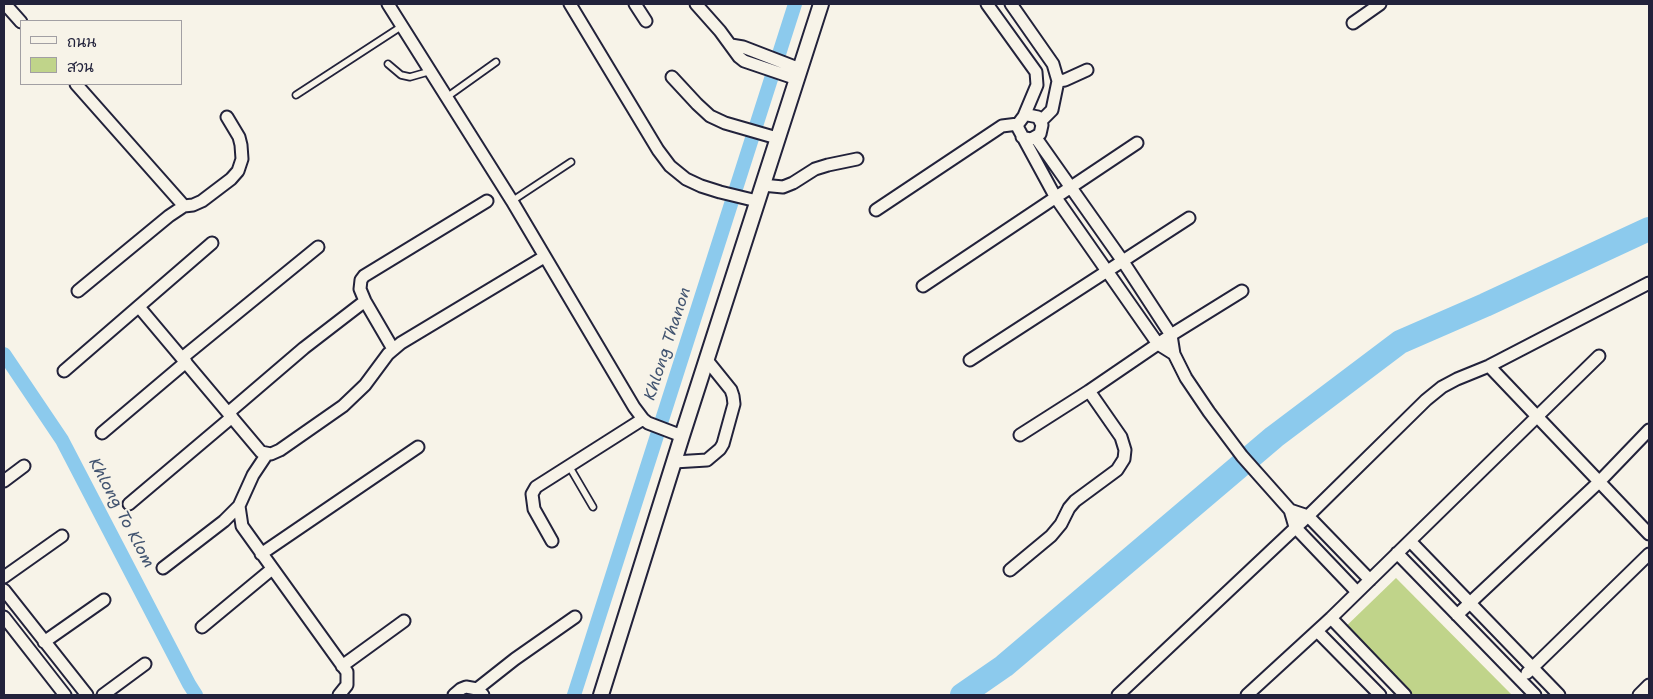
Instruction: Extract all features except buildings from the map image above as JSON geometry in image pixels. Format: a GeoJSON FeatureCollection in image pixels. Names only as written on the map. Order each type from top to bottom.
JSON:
{"type":"FeatureCollection","features":[{"type":"Feature","properties":{"kind":"street"},"geometry":{"type":"LineString","coordinates":[[5,4],[20,21]]}},
{"type":"Feature","properties":{"kind":"street"},"geometry":{"type":"LineString","coordinates":[[388,4],[512,201],[634,407],[645,421],[677,435]]}},
{"type":"Feature","properties":{"kind":"street"},"geometry":{"type":"LineString","coordinates":[[570,4],[658,150],[670,166],[686,180],[720,192],[752,199]]}},
{"type":"Feature","properties":{"kind":"street"},"geometry":{"type":"LineString","coordinates":[[635,4],[646,21]]}},
{"type":"Feature","properties":{"kind":"street"},"geometry":{"type":"LineString","coordinates":[[696,4],[731,45],[760,61],[793,72]]}},
{"type":"Feature","properties":{"kind":"street"},"geometry":{"type":"LineString","coordinates":[[601,695],[674,462],[677,435],[706,359],[752,199],[762,185],[793,72],[821,4]]}},
{"type":"Feature","properties":{"kind":"street"},"geometry":{"type":"LineString","coordinates":[[987,4],[1036,72],[1037,85],[1018,128],[1026,146],[1056,198],[1158,344],[1174,354]]}},
{"type":"Feature","properties":{"kind":"street"},"geometry":{"type":"LineString","coordinates":[[1011,4],[1053,64],[1058,81],[1052,110],[1041,121]]}},
{"type":"Feature","properties":{"kind":"street"},"geometry":{"type":"LineString","coordinates":[[1353,23],[1380,4]]}},
{"type":"Feature","properties":{"kind":"street"},"geometry":{"type":"LineString","coordinates":[[1058,81],[1065,80],[1087,70]]}},
{"type":"Feature","properties":{"kind":"street"},"geometry":{"type":"LineString","coordinates":[[672,77],[696,104],[710,116],[725,123],[774,137]]}},
{"type":"Feature","properties":{"kind":"street"},"geometry":{"type":"LineString","coordinates":[[77,85],[184,206]]}},
{"type":"Feature","properties":{"kind":"street"},"geometry":{"type":"LineString","coordinates":[[876,210],[1002,126],[1033,115],[1041,121],[1042,130],[1036,138],[1027,139],[1022,137]]}},
{"type":"Feature","properties":{"kind":"street"},"geometry":{"type":"LineString","coordinates":[[78,291],[184,206],[202,201],[231,180],[238,171],[242,159],[239,137],[227,117]]}},
{"type":"Feature","properties":{"kind":"street"},"geometry":{"type":"LineString","coordinates":[[1036,138],[1122,260],[1171,335],[1174,354],[1186,378],[1209,412],[1242,456],[1290,510],[1295,527],[1357,592]]}},
{"type":"Feature","properties":{"kind":"street"},"geometry":{"type":"LineString","coordinates":[[923,286],[1137,143]]}},
{"type":"Feature","properties":{"kind":"street"},"geometry":{"type":"LineString","coordinates":[[762,185],[783,187],[815,169],[857,159]]}},
{"type":"Feature","properties":{"kind":"street"},"geometry":{"type":"LineString","coordinates":[[393,350],[365,301],[360,289],[361,280],[364,276],[487,201]]}},
{"type":"Feature","properties":{"kind":"street"},"geometry":{"type":"LineString","coordinates":[[970,360],[1188,218]]}},
{"type":"Feature","properties":{"kind":"street"},"geometry":{"type":"LineString","coordinates":[[64,371],[212,243]]}},
{"type":"Feature","properties":{"kind":"street"},"geometry":{"type":"LineString","coordinates":[[102,433],[184,360],[318,247]]}},
{"type":"Feature","properties":{"kind":"street"},"geometry":{"type":"LineString","coordinates":[[139,307],[261,452],[267,454],[280,450],[343,406],[365,385],[393,350],[544,257]]}},
{"type":"Feature","properties":{"kind":"street"},"geometry":{"type":"LineString","coordinates":[[1118,695],[1442,387],[1456,378],[1489,366],[1649,283]]}},
{"type":"Feature","properties":{"kind":"street"},"geometry":{"type":"LineString","coordinates":[[1020,435],[1242,290]]}},
{"type":"Feature","properties":{"kind":"street"},"geometry":{"type":"LineString","coordinates":[[129,504],[304,348],[365,301]]}},
{"type":"Feature","properties":{"kind":"street"},"geometry":{"type":"LineString","coordinates":[[1247,695],[1331,618],[1599,356]]}},
{"type":"Feature","properties":{"kind":"street"},"geometry":{"type":"LineString","coordinates":[[674,462],[707,460],[723,444],[734,404],[734,396],[706,359]]}},
{"type":"Feature","properties":{"kind":"street"},"geometry":{"type":"LineString","coordinates":[[1489,366],[1649,534]]}},
{"type":"Feature","properties":{"kind":"street"},"geometry":{"type":"LineString","coordinates":[[1010,570],[1051,536],[1075,501],[1116,470],[1124,459],[1125,450],[1121,437],[1089,391]]}},
{"type":"Feature","properties":{"kind":"street"},"geometry":{"type":"LineString","coordinates":[[552,541],[534,509],[532,494],[536,487],[568,465],[645,421]]}},
{"type":"Feature","properties":{"kind":"street"},"geometry":{"type":"LineString","coordinates":[[1457,615],[1599,482],[1649,430]]}},
{"type":"Feature","properties":{"kind":"street"},"geometry":{"type":"LineString","coordinates":[[261,554],[418,447]]}},
{"type":"Feature","properties":{"kind":"street"},"geometry":{"type":"LineString","coordinates":[[163,568],[224,520],[238,506],[267,454]]}},
{"type":"Feature","properties":{"kind":"street"},"geometry":{"type":"LineString","coordinates":[[4,481],[24,466]]}},
{"type":"Feature","properties":{"kind":"street"},"geometry":{"type":"LineString","coordinates":[[238,506],[242,526],[347,672],[348,685],[339,695]]}},
{"type":"Feature","properties":{"kind":"street"},"geometry":{"type":"LineString","coordinates":[[1290,510],[1308,516],[1370,580]]}},
{"type":"Feature","properties":{"kind":"street"},"geometry":{"type":"LineString","coordinates":[[4,577],[62,536]]}},
{"type":"Feature","properties":{"kind":"street"},"geometry":{"type":"LineString","coordinates":[[1410,541],[1559,695]]}},
{"type":"Feature","properties":{"kind":"street"},"geometry":{"type":"LineString","coordinates":[[1397,553],[1535,695]]}},
{"type":"Feature","properties":{"kind":"street"},"geometry":{"type":"LineString","coordinates":[[1520,680],[1649,554]]}},
{"type":"Feature","properties":{"kind":"street"},"geometry":{"type":"LineString","coordinates":[[202,628],[272,569]]}},
{"type":"Feature","properties":{"kind":"street"},"geometry":{"type":"LineString","coordinates":[[4,590],[87,695]]}},
{"type":"Feature","properties":{"kind":"street"},"geometry":{"type":"LineString","coordinates":[[44,642],[104,600]]}},
{"type":"Feature","properties":{"kind":"street"},"geometry":{"type":"LineString","coordinates":[[4,617],[64,695]]}},
{"type":"Feature","properties":{"kind":"street"},"geometry":{"type":"LineString","coordinates":[[454,695],[466,687],[482,693],[515,659],[575,617]]}},
{"type":"Feature","properties":{"kind":"street"},"geometry":{"type":"LineString","coordinates":[[1331,618],[1405,695]]}},
{"type":"Feature","properties":{"kind":"street"},"geometry":{"type":"LineString","coordinates":[[342,666],[404,621]]}},
{"type":"Feature","properties":{"kind":"street"},"geometry":{"type":"LineString","coordinates":[[1317,631],[1378,694],[1391,680]]}},
{"type":"Feature","properties":{"kind":"street"},"geometry":{"type":"LineString","coordinates":[[103,695],[145,664]]}},
{"type":"Feature","properties":{"kind":"street"},"geometry":{"type":"LineString","coordinates":[[1639,695],[1649,685]]}},
{"type":"Feature","properties":{"kind":"lane"},"geometry":{"type":"LineString","coordinates":[[296,95],[402,26]]}},
{"type":"Feature","properties":{"kind":"lane"},"geometry":{"type":"LineString","coordinates":[[447,97],[496,62]]}},
{"type":"Feature","properties":{"kind":"lane"},"geometry":{"type":"LineString","coordinates":[[388,64],[400,75],[410,77],[431,71]]}},
{"type":"Feature","properties":{"kind":"lane"},"geometry":{"type":"LineString","coordinates":[[512,201],[571,162]]}},
{"type":"Feature","properties":{"kind":"lane"},"geometry":{"type":"LineString","coordinates":[[568,465],[593,507]]}},
{"type":"Feature","properties":{"kind":"green space"},"geometry":{"type":"Polygon","coordinates":[[[1396,578],[1512,695],[1397,695],[1338,634],[1396,578]]]}},
{"type":"Feature","properties":{"kind":"waterway","name":"Khlong Thanon"},"geometry":{"type":"LineString","coordinates":[[574,695],[795,4]]}},
{"type":"Feature","properties":{"kind":"waterway"},"geometry":{"type":"LineString","coordinates":[[962,695],[1004,666],[1274,437],[1400,342],[1649,229]]}},
{"type":"Feature","properties":{"kind":"waterway","name":"Khlong To Klom"},"geometry":{"type":"LineString","coordinates":[[4,354],[62,440],[196,695]]}}]}
